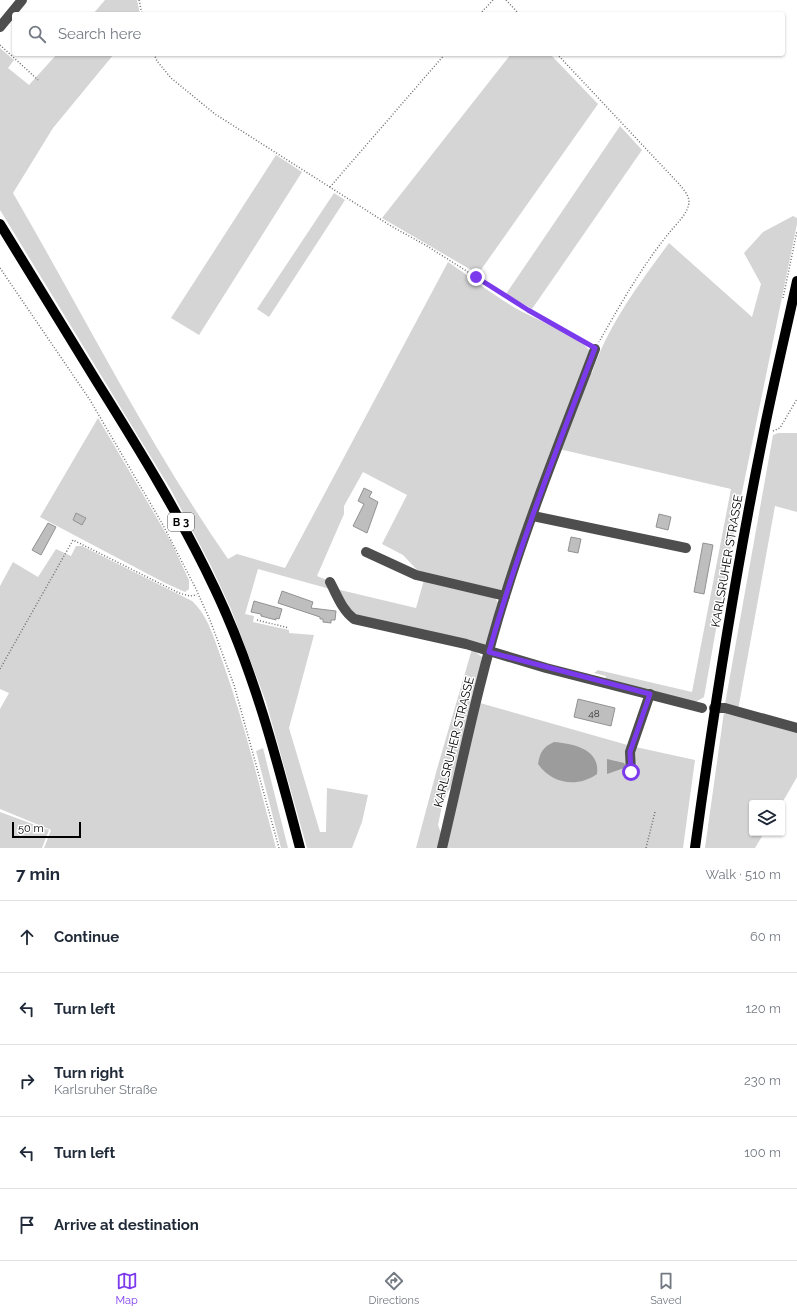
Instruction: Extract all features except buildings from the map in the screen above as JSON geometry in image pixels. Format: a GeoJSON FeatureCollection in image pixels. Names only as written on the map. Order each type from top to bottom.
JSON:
{"type":"FeatureCollection","features":[{"type":"Feature","properties":{"kind":"main road","name":"B 3"},"geometry":{"type":"LineString","coordinates":[[0,224],[136,444],[178,517],[216,590],[245,660],[269,732],[300,848]]}},
{"type":"Feature","properties":{"kind":"main road","name":"KARLSRUHER STRASSE"},"geometry":{"type":"LineString","coordinates":[[695,848],[714,708],[764,430],[797,281]]}},
{"type":"Feature","properties":{"kind":"lane"},"geometry":{"type":"LineString","coordinates":[[12,12],[22,0]]}},
{"type":"Feature","properties":{"kind":"lane"},"geometry":{"type":"LineString","coordinates":[[0,27],[12,12]]}},
{"type":"Feature","properties":{"kind":"lane","name":"KARLSRUHER STRASSE"},"geometry":{"type":"LineString","coordinates":[[442,848],[489,652],[505,596],[547,472],[595,348]]}},
{"type":"Feature","properties":{"kind":"lane"},"geometry":{"type":"LineString","coordinates":[[533,516],[686,548]]}},
{"type":"Feature","properties":{"kind":"lane"},"geometry":{"type":"LineString","coordinates":[[366,552],[416,575],[505,596]]}},
{"type":"Feature","properties":{"kind":"lane"},"geometry":{"type":"LineString","coordinates":[[330,582],[347,614],[354,620],[414,632],[702,708]]}},
{"type":"Feature","properties":{"kind":"lane"},"geometry":{"type":"LineString","coordinates":[[631,772],[630,752],[650,694]]}},
{"type":"Feature","properties":{"kind":"lane"},"geometry":{"type":"LineString","coordinates":[[714,708],[725,708],[797,728]]}},
{"type":"Feature","properties":{"kind":"path"},"geometry":{"type":"LineString","coordinates":[[139,0],[142,12]]}},
{"type":"Feature","properties":{"kind":"path"},"geometry":{"type":"LineString","coordinates":[[482,12],[493,0]]}},
{"type":"Feature","properties":{"kind":"path"},"geometry":{"type":"LineString","coordinates":[[506,0],[517,12]]}},
{"type":"Feature","properties":{"kind":"path"},"geometry":{"type":"LineString","coordinates":[[0,45],[38,80]]}},
{"type":"Feature","properties":{"kind":"path"},"geometry":{"type":"LineString","coordinates":[[155,56],[157,61],[171,78],[215,114],[329,187],[528,310],[595,348],[614,315],[660,244],[687,210],[689,202],[687,193],[679,184],[559,56]]}},
{"type":"Feature","properties":{"kind":"path"},"geometry":{"type":"LineString","coordinates":[[329,187],[443,56]]}},
{"type":"Feature","properties":{"kind":"path"},"geometry":{"type":"LineString","coordinates":[[0,268],[90,400],[163,525],[210,620],[234,685],[279,848]]}},
{"type":"Feature","properties":{"kind":"path"},"geometry":{"type":"LineString","coordinates":[[764,430],[772,432],[780,428],[797,399]]}},
{"type":"Feature","properties":{"kind":"path"},"geometry":{"type":"LineString","coordinates":[[0,669],[73,540],[179,593],[190,596],[197,595]]}},
{"type":"Feature","properties":{"kind":"path"},"geometry":{"type":"LineString","coordinates":[[257,620],[289,628]]}},
{"type":"Feature","properties":{"kind":"path"},"geometry":{"type":"LineString","coordinates":[[646,848],[655,812]]}},
{"type":"Feature","properties":{"kind":"shaded area"},"geometry":{"type":"Polygon","coordinates":[[[105,0],[137,0],[140,12],[95,12],[105,0]]]}},
{"type":"Feature","properties":{"kind":"shaded area"},"geometry":{"type":"Polygon","coordinates":[[[0,48],[14,60],[8,68],[29,85],[55,56],[112,56],[53,128],[13,193],[170,470],[228,559],[237,554],[285,568],[448,262],[504,301],[576,339],[590,351],[504,589],[498,591],[418,571],[403,555],[382,544],[407,495],[363,472],[344,506],[344,514],[317,576],[327,580],[330,589],[258,569],[245,614],[254,616],[253,622],[289,630],[289,633],[314,635],[289,728],[320,832],[326,832],[327,788],[368,795],[362,822],[352,848],[307,848],[266,702],[231,609],[210,564],[171,490],[0,210],[0,48]]]}},
{"type":"Feature","properties":{"kind":"shaded area"},"geometry":{"type":"Polygon","coordinates":[[[509,56],[552,56],[598,104],[478,274],[382,218],[509,56]]]}},
{"type":"Feature","properties":{"kind":"shaded area"},"geometry":{"type":"Polygon","coordinates":[[[620,126],[642,150],[532,309],[506,294],[620,126]]]}},
{"type":"Feature","properties":{"kind":"shaded area"},"geometry":{"type":"Polygon","coordinates":[[[276,155],[302,172],[199,335],[171,318],[276,155]]]}},
{"type":"Feature","properties":{"kind":"shaded area"},"geometry":{"type":"Polygon","coordinates":[[[334,193],[345,200],[269,317],[257,309],[334,193]]]}},
{"type":"Feature","properties":{"kind":"shaded area"},"geometry":{"type":"Polygon","coordinates":[[[793,216],[797,218],[797,224],[729,556],[704,697],[694,703],[605,681],[606,676],[594,673],[598,670],[692,692],[731,489],[559,449],[589,372],[592,373],[607,338],[625,305],[669,243],[752,317],[761,284],[744,253],[763,232],[793,216]]]}},
{"type":"Feature","properties":{"kind":"shaded area"},"geometry":{"type":"Polygon","coordinates":[[[98,418],[171,542],[189,580],[189,589],[185,592],[163,582],[40,517],[98,418]]]}},
{"type":"Feature","properties":{"kind":"shaded area"},"geometry":{"type":"Polygon","coordinates":[[[778,433],[797,433],[797,512],[775,506],[738,710],[725,704],[773,435],[778,433]]]}},
{"type":"Feature","properties":{"kind":"shaded area"},"geometry":{"type":"Polygon","coordinates":[[[76,546],[82,546],[192,601],[203,614],[213,636],[230,683],[251,753],[276,848],[44,848],[51,830],[0,809],[0,709],[9,693],[0,689],[0,586],[13,562],[38,577],[56,549],[71,556],[76,546]]]}},
{"type":"Feature","properties":{"kind":"shaded area"},"geometry":{"type":"Polygon","coordinates":[[[424,580],[494,596],[500,606],[490,642],[484,646],[356,617],[336,589],[416,608],[424,580]]]}},
{"type":"Feature","properties":{"kind":"shaded area"},"geometry":{"type":"Polygon","coordinates":[[[472,649],[482,657],[471,713],[455,779],[443,801],[438,825],[441,833],[438,848],[416,848],[437,769],[472,649]]]}},
{"type":"Feature","properties":{"kind":"shaded area"},"geometry":{"type":"Polygon","coordinates":[[[480,703],[631,746],[695,760],[683,848],[445,848],[480,703]]]}},
{"type":"Feature","properties":{"kind":"shaded area"},"geometry":{"type":"Polygon","coordinates":[[[724,712],[797,733],[797,777],[784,800],[749,800],[749,836],[762,836],[755,848],[705,848],[724,712]]]}},
{"type":"Feature","properties":{"kind":"shaded area"},"geometry":{"type":"Polygon","coordinates":[[[554,742],[577,746],[590,753],[597,766],[597,774],[581,781],[573,782],[565,782],[550,776],[538,764],[543,750],[554,742]]]}},
{"type":"Feature","properties":{"kind":"shaded area"},"geometry":{"type":"Polygon","coordinates":[[[263,748],[288,848],[281,848],[256,751],[263,748]]]}},
{"type":"Feature","properties":{"kind":"shaded area"},"geometry":{"type":"Polygon","coordinates":[[[607,759],[624,763],[627,767],[607,774],[607,759]]]}},
{"type":"Feature","properties":{"kind":"shaded area"},"geometry":{"type":"Polygon","coordinates":[[[0,812],[49,830],[42,848],[0,848],[0,812]]]}},
{"type":"Feature","properties":{"kind":"route"},"geometry":{"type":"LineString","coordinates":[[476,277],[528,310],[595,348],[547,472],[505,596],[489,652],[650,694],[642,712],[630,752],[631,772]]}}]}
